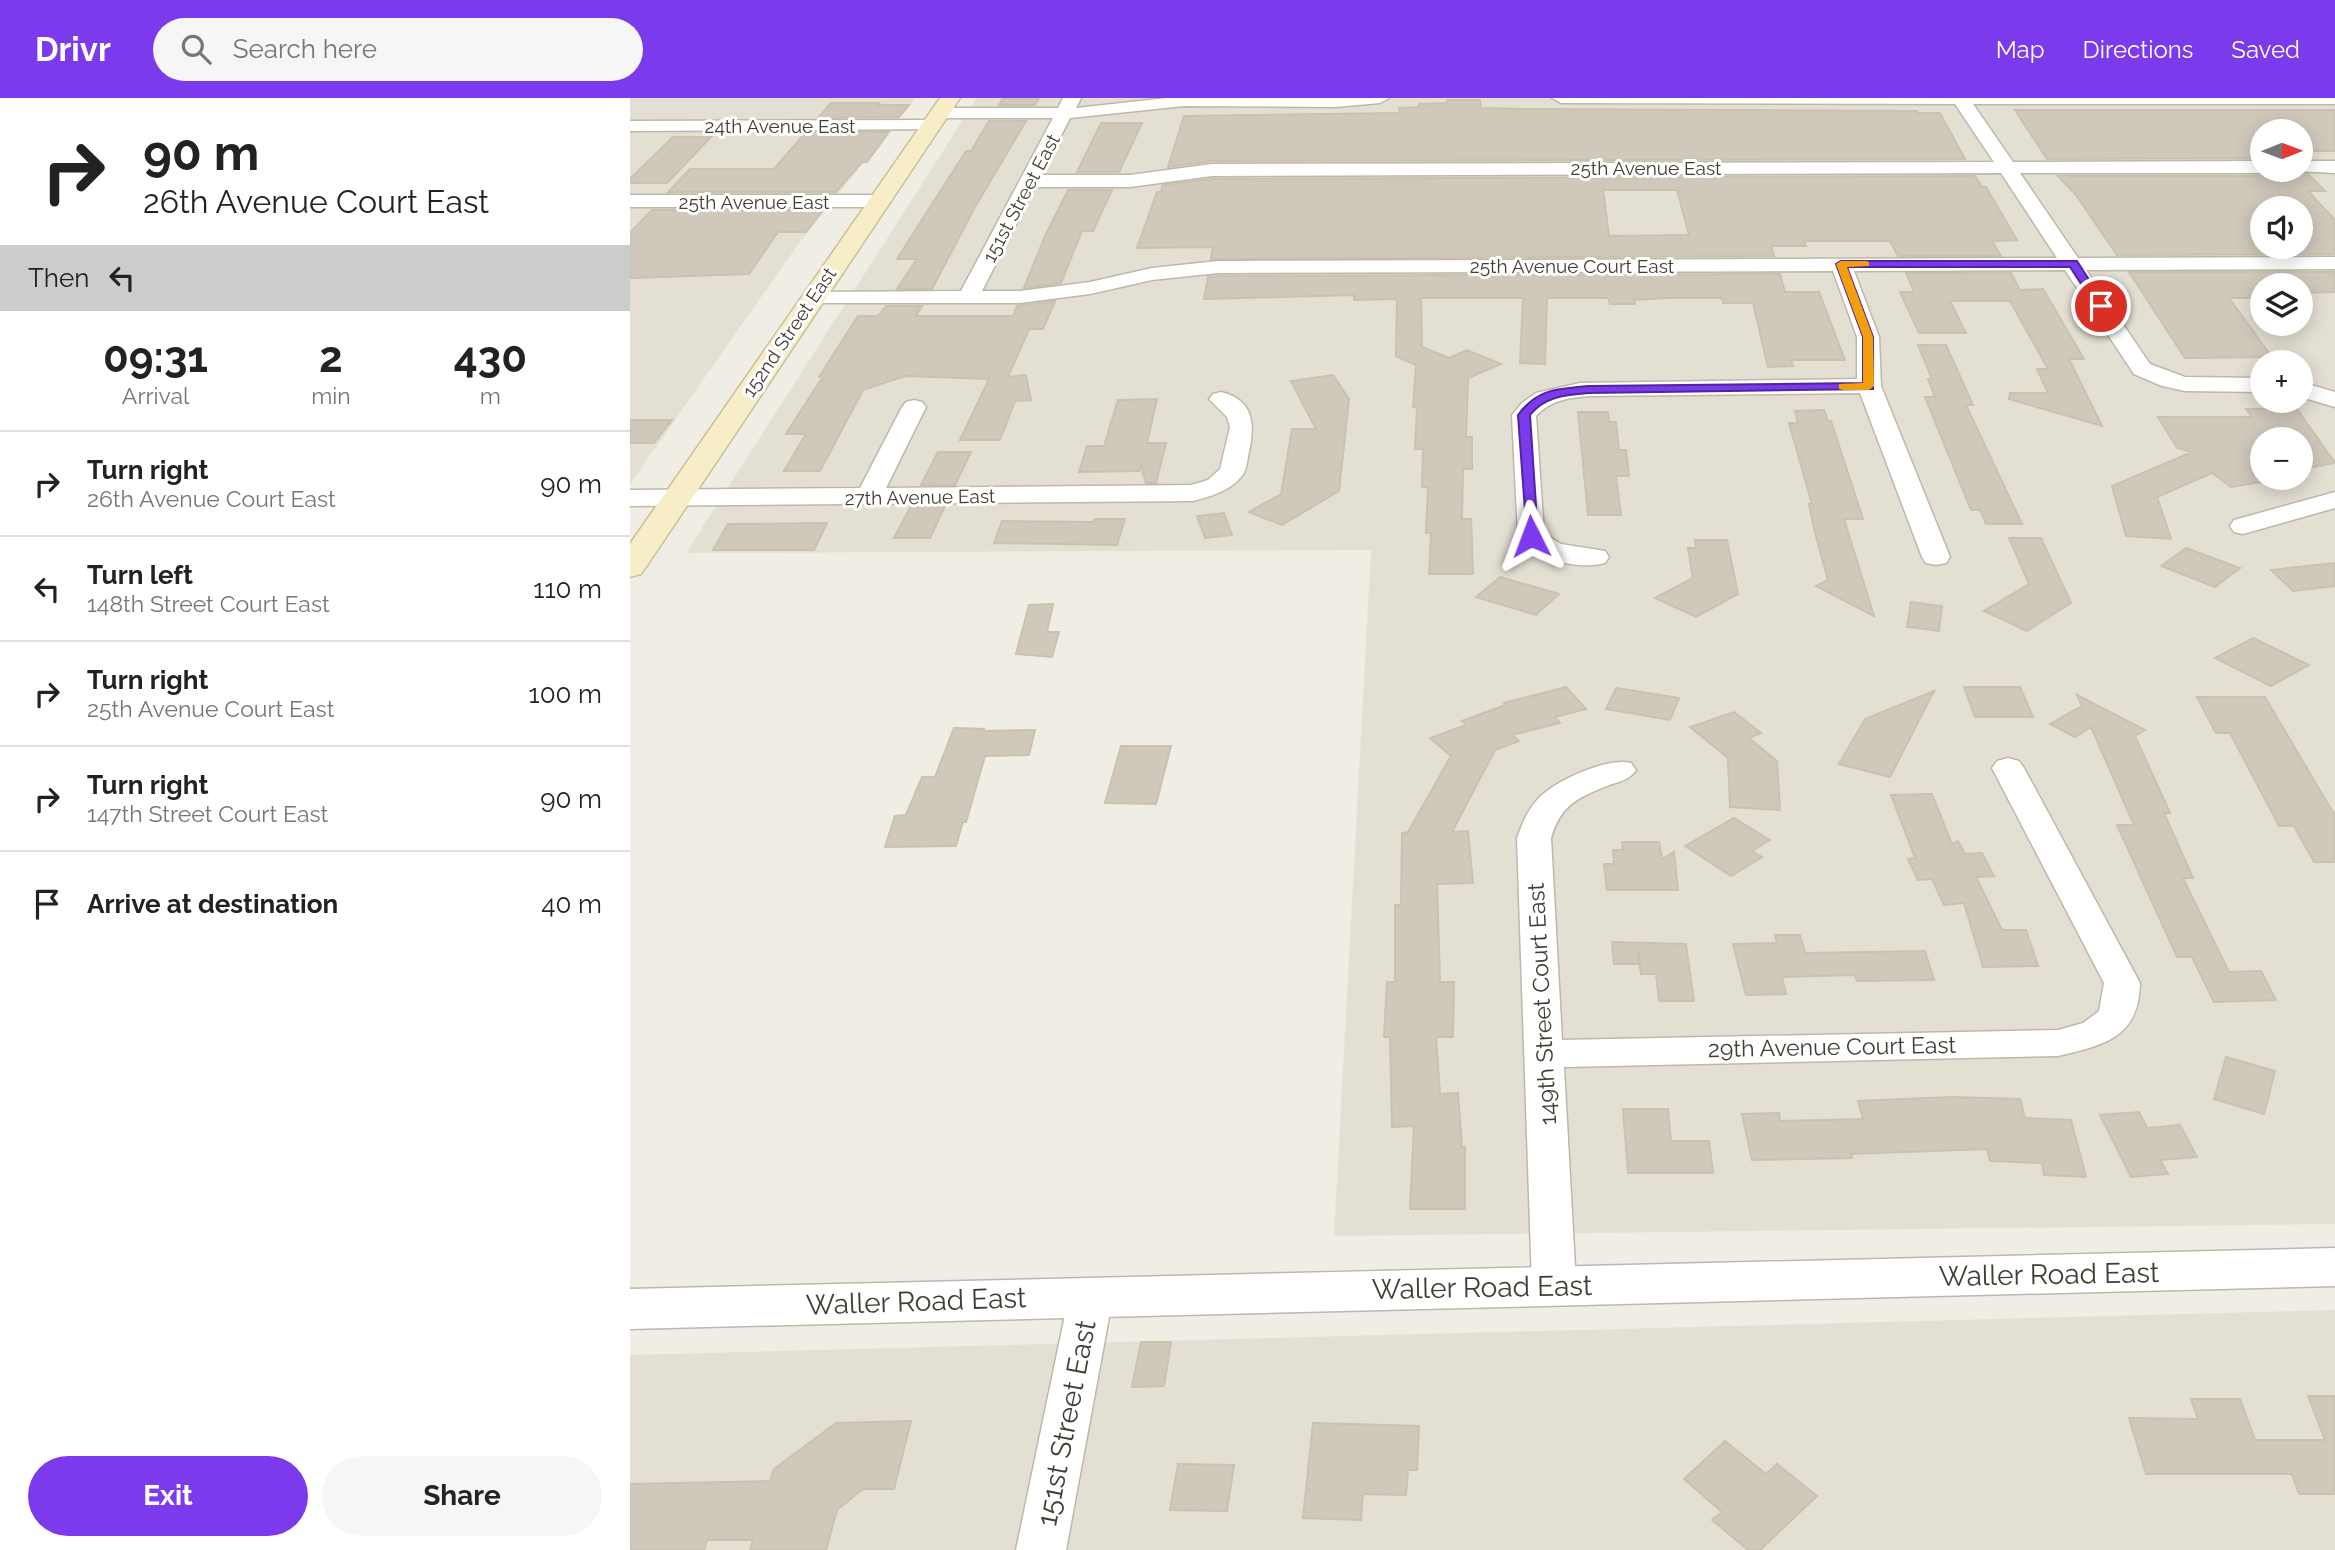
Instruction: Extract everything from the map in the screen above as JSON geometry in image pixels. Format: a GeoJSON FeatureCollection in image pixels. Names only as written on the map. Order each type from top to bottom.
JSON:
{"type":"FeatureCollection","features":[{"type":"Feature","properties":{"kind":"main road","name":"152nd Street East"},"geometry":{"type":"LineString","coordinates":[[630,567],[940,112]]}},
{"type":"Feature","properties":{"kind":"street","name":"24th Avenue East"},"geometry":{"type":"LineString","coordinates":[[630,126],[1068,106],[1115,111],[1175,102],[1343,101],[1380,98]]}},
{"type":"Feature","properties":{"kind":"street"},"geometry":{"type":"LineString","coordinates":[[1561,98],[2335,99]]}},
{"type":"Feature","properties":{"kind":"street"},"geometry":{"type":"LineString","coordinates":[[1961,99],[2142,369],[2158,379],[2189,386],[2250,385]]}},
{"type":"Feature","properties":{"kind":"street","name":"151st Street East"},"geometry":{"type":"LineString","coordinates":[[968,297],[1068,106]]}},
{"type":"Feature","properties":{"kind":"street","name":"25th Avenue East"},"geometry":{"type":"LineString","coordinates":[[1031,181],[1130,181],[1212,170],[2250,167]]}},
{"type":"Feature","properties":{"kind":"street"},"geometry":{"type":"LineString","coordinates":[[2314,167],[2335,167]]}},
{"type":"Feature","properties":{"kind":"street","name":"25th Avenue East"},"geometry":{"type":"LineString","coordinates":[[630,201],[879,201]]}},
{"type":"Feature","properties":{"kind":"street","name":"25th Avenue Court East"},"geometry":{"type":"LineString","coordinates":[[813,298],[1020,298],[1063,293],[1152,274],[1218,267],[2335,262]]}},
{"type":"Feature","properties":{"kind":"street"},"geometry":{"type":"LineString","coordinates":[[1841,264],[1868,337],[1869,386],[1936,557]]}},
{"type":"Feature","properties":{"kind":"street"},"geometry":{"type":"LineString","coordinates":[[1595,557],[1549,549],[1531,536],[1524,415],[1536,400],[1589,389],[1869,386]]}},
{"type":"Feature","properties":{"kind":"street","name":"27th Avenue East"},"geometry":{"type":"LineString","coordinates":[[630,498],[1149,495],[1210,489],[1232,472],[1242,427],[1238,415],[1221,399]]}},
{"type":"Feature","properties":{"kind":"street"},"geometry":{"type":"LineString","coordinates":[[868,497],[914,407]]}},
{"type":"Feature","properties":{"kind":"street"},"geometry":{"type":"LineString","coordinates":[[2243,526],[2335,500]]}},
{"type":"Feature","properties":{"kind":"street","name":"29th Avenue Court East"},"geometry":{"type":"LineString","coordinates":[[1544,1054],[2058,1042],[2101,1030],[2115,1019],[2123,999],[2118,972],[2008,768]]}},
{"type":"Feature","properties":{"kind":"street","name":"149th Street Court East"},"geometry":{"type":"LineString","coordinates":[[1554,1285],[1535,838],[1541,817],[1568,792],[1620,770]]}},
{"type":"Feature","properties":{"kind":"street","name":"Waller Road East"},"geometry":{"type":"LineString","coordinates":[[630,1309],[2335,1267]]}},
{"type":"Feature","properties":{"kind":"street","name":"151st Street East"},"geometry":{"type":"LineString","coordinates":[[1041,1550],[1091,1296]]}},
{"type":"Feature","properties":{"kind":"shaded area"},"geometry":{"type":"Polygon","coordinates":[[[630,98],[915,98],[797,246],[630,484],[630,98]]]}},
{"type":"Feature","properties":{"kind":"shaded area"},"geometry":{"type":"Polygon","coordinates":[[[977,98],[2335,98],[2335,1224],[1334,1236],[1371,550],[686,553],[977,98]]]}},
{"type":"Feature","properties":{"kind":"shaded area"},"geometry":{"type":"Polygon","coordinates":[[[2335,1310],[2335,1550],[630,1550],[630,1355],[2335,1310]]]}},
{"type":"Feature","properties":{"kind":"building"},"geometry":{"type":"Polygon","coordinates":[[[1003,98],[1039,98],[1035,105],[999,105],[1003,98]]]}},
{"type":"Feature","properties":{"kind":"building"},"geometry":{"type":"Polygon","coordinates":[[[1447,100],[1480,100],[1481,108],[1940,113],[1965,159],[1212,161],[1168,167],[1184,116],[1400,113],[1399,108],[1448,103],[1447,100]]]}},
{"type":"Feature","properties":{"kind":"building"},"geometry":{"type":"Polygon","coordinates":[[[831,103],[909,105],[899,117],[818,118],[831,103]]]}},
{"type":"Feature","properties":{"kind":"building"},"geometry":{"type":"Polygon","coordinates":[[[2015,110],[2335,110],[2335,151],[2314,151],[2314,119],[2250,119],[2250,158],[2047,159],[2015,110]]]}},
{"type":"Feature","properties":{"kind":"building"},"geometry":{"type":"Polygon","coordinates":[[[989,121],[1026,121],[975,207],[932,289],[897,289],[917,259],[897,259],[966,151],[971,151],[989,121]]]}},
{"type":"Feature","properties":{"kind":"building"},"geometry":{"type":"Polygon","coordinates":[[[1101,123],[1142,123],[1119,172],[1077,172],[1101,123]]]}},
{"type":"Feature","properties":{"kind":"building"},"geometry":{"type":"Polygon","coordinates":[[[806,132],[889,132],[867,162],[862,162],[836,192],[668,192],[690,169],[774,169],[806,132]]]}},
{"type":"Feature","properties":{"kind":"building"},"geometry":{"type":"Polygon","coordinates":[[[673,137],[711,137],[667,183],[630,183],[630,179],[673,137]]]}},
{"type":"Feature","properties":{"kind":"building"},"geometry":{"type":"Polygon","coordinates":[[[1975,176],[1982,187],[1986,187],[2017,240],[1992,241],[2001,256],[1898,256],[1890,241],[1804,241],[1806,246],[1771,246],[1774,256],[1211,259],[1213,247],[1137,248],[1157,192],[1161,192],[1163,185],[1212,179],[1975,176]],[[1603,190],[1609,236],[1689,235],[1677,190],[1603,190]]]}},
{"type":"Feature","properties":{"kind":"building"},"geometry":{"type":"Polygon","coordinates":[[[2058,176],[2250,176],[2250,182],[2314,180],[2325,191],[2308,191],[2313,196],[2250,196],[2250,254],[2117,255],[2076,195],[2058,176]]]}},
{"type":"Feature","properties":{"kind":"building"},"geometry":{"type":"Polygon","coordinates":[[[1068,190],[1112,190],[1093,231],[1082,231],[1061,283],[1024,288],[1045,236],[1068,190]]]}},
{"type":"Feature","properties":{"kind":"building"},"geometry":{"type":"Polygon","coordinates":[[[2313,196],[2335,220],[2335,254],[2313,254],[2313,196]]]}},
{"type":"Feature","properties":{"kind":"building"},"geometry":{"type":"Polygon","coordinates":[[[652,210],[823,210],[806,232],[778,232],[749,274],[630,278],[630,233],[652,210]]]}},
{"type":"Feature","properties":{"kind":"building"},"geometry":{"type":"Polygon","coordinates":[[[2129,272],[2335,272],[2335,292],[2313,293],[2313,273],[2250,273],[2250,298],[2229,298],[2250,327],[2250,336],[2257,336],[2267,350],[2250,350],[2250,357],[2185,358],[2129,272]]]}},
{"type":"Feature","properties":{"kind":"building"},"geometry":{"type":"Polygon","coordinates":[[[1906,273],[2011,273],[2020,290],[2043,289],[2084,359],[2069,359],[2102,426],[2009,399],[2010,393],[2048,393],[2037,369],[2048,369],[2010,301],[1950,301],[1966,333],[1919,333],[1900,292],[1914,292],[1906,273]]]}},
{"type":"Feature","properties":{"kind":"building"},"geometry":{"type":"Polygon","coordinates":[[[1780,274],[1785,292],[1819,292],[1845,360],[1791,360],[1793,366],[1768,367],[1753,303],[1723,303],[1722,298],[1667,298],[1634,300],[1635,304],[1610,304],[1608,298],[1547,298],[1545,364],[1520,363],[1523,298],[1421,298],[1422,347],[1449,358],[1467,350],[1501,364],[1468,378],[1466,437],[1472,437],[1472,469],[1463,469],[1462,519],[1471,519],[1473,574],[1429,574],[1431,533],[1426,533],[1428,487],[1422,487],[1423,449],[1415,449],[1417,407],[1413,407],[1416,365],[1396,356],[1397,299],[1354,300],[1354,295],[1204,299],[1208,277],[1218,276],[1780,274]]]}},
{"type":"Feature","properties":{"kind":"building"},"geometry":{"type":"Polygon","coordinates":[[[1055,301],[1043,329],[1029,329],[1008,377],[1026,375],[1031,400],[1015,401],[1000,440],[960,440],[989,379],[905,376],[863,390],[820,471],[784,471],[806,434],[786,434],[820,381],[824,380],[819,377],[858,316],[878,316],[886,306],[922,306],[916,316],[1013,316],[1017,306],[1055,301]]]}},
{"type":"Feature","properties":{"kind":"building"},"geometry":{"type":"Polygon","coordinates":[[[1918,345],[1946,345],[1973,405],[1966,405],[2022,524],[1986,524],[1980,510],[1971,510],[1925,397],[1935,397],[1928,379],[1932,379],[1918,345]]]}},
{"type":"Feature","properties":{"kind":"building"},"geometry":{"type":"Polygon","coordinates":[[[1333,375],[1349,399],[1339,491],[1282,525],[1249,512],[1281,494],[1292,429],[1316,429],[1291,381],[1333,375]]]}},
{"type":"Feature","properties":{"kind":"building"},"geometry":{"type":"Polygon","coordinates":[[[1157,399],[1147,443],[1166,443],[1156,483],[1146,483],[1141,466],[1139,471],[1079,472],[1087,446],[1104,446],[1118,400],[1157,399]]]}},
{"type":"Feature","properties":{"kind":"building"},"geometry":{"type":"Polygon","coordinates":[[[2246,409],[2250,409],[2250,413],[2300,413],[2310,427],[2250,427],[2250,484],[2231,487],[2212,473],[2157,497],[2171,539],[2126,536],[2112,486],[2192,452],[2177,448],[2158,417],[2252,417],[2246,409]]]}},
{"type":"Feature","properties":{"kind":"building"},"geometry":{"type":"Polygon","coordinates":[[[1824,410],[1828,421],[1831,421],[1863,519],[1844,519],[1874,616],[1816,586],[1828,580],[1814,529],[1809,504],[1812,504],[1789,423],[1798,423],[1795,411],[1824,410]]]}},
{"type":"Feature","properties":{"kind":"building"},"geometry":{"type":"Polygon","coordinates":[[[1578,412],[1608,412],[1609,422],[1616,422],[1619,450],[1626,450],[1629,476],[1616,476],[1621,515],[1588,515],[1578,412]]]}},
{"type":"Feature","properties":{"kind":"building"},"geometry":{"type":"Polygon","coordinates":[[[630,420],[672,420],[654,443],[630,443],[630,420]]]}},
{"type":"Feature","properties":{"kind":"building"},"geometry":{"type":"Polygon","coordinates":[[[2313,432],[2335,463],[2313,467],[2313,432]]]}},
{"type":"Feature","properties":{"kind":"building"},"geometry":{"type":"Polygon","coordinates":[[[938,452],[971,452],[955,485],[921,485],[938,452]]]}},
{"type":"Feature","properties":{"kind":"building"},"geometry":{"type":"Polygon","coordinates":[[[911,506],[945,506],[930,538],[894,538],[911,506]]]}},
{"type":"Feature","properties":{"kind":"building"},"geometry":{"type":"Polygon","coordinates":[[[1224,513],[1232,535],[1205,538],[1197,516],[1224,513]]]}},
{"type":"Feature","properties":{"kind":"building"},"geometry":{"type":"Polygon","coordinates":[[[1095,519],[1125,519],[1117,545],[994,543],[1002,521],[1094,522],[1095,519]]]}},
{"type":"Feature","properties":{"kind":"building"},"geometry":{"type":"Polygon","coordinates":[[[827,523],[814,550],[713,550],[728,524],[827,523]]]}},
{"type":"Feature","properties":{"kind":"building"},"geometry":{"type":"Polygon","coordinates":[[[2009,538],[2041,538],[2071,603],[2027,631],[1984,611],[2029,584],[2009,538]]]}},
{"type":"Feature","properties":{"kind":"building"},"geometry":{"type":"Polygon","coordinates":[[[1695,540],[1727,540],[1738,594],[1696,617],[1655,598],[1693,578],[1688,548],[1696,548],[1695,540]]]}},
{"type":"Feature","properties":{"kind":"building"},"geometry":{"type":"Polygon","coordinates":[[[2186,548],[2240,568],[2215,587],[2161,566],[2186,548]]]}},
{"type":"Feature","properties":{"kind":"building"},"geometry":{"type":"Polygon","coordinates":[[[2335,563],[2335,586],[2293,591],[2271,570],[2335,563]]]}},
{"type":"Feature","properties":{"kind":"building"},"geometry":{"type":"Polygon","coordinates":[[[1500,577],[1559,594],[1536,615],[1476,597],[1500,577]]]}},
{"type":"Feature","properties":{"kind":"building"},"geometry":{"type":"Polygon","coordinates":[[[1911,602],[1942,606],[1939,631],[1907,627],[1911,602]]]}},
{"type":"Feature","properties":{"kind":"building"},"geometry":{"type":"Polygon","coordinates":[[[1053,604],[1047,632],[1059,632],[1052,657],[1016,654],[1029,605],[1053,604]]]}},
{"type":"Feature","properties":{"kind":"building"},"geometry":{"type":"Polygon","coordinates":[[[2253,638],[2309,665],[2271,686],[2215,658],[2253,638]]]}},
{"type":"Feature","properties":{"kind":"building"},"geometry":{"type":"Polygon","coordinates":[[[1566,687],[1586,709],[1555,717],[1560,723],[1512,735],[1519,741],[1495,750],[1452,832],[1468,831],[1473,883],[1437,884],[1440,982],[1454,982],[1453,1037],[1436,1037],[1440,1094],[1458,1093],[1462,1147],[1465,1147],[1465,1209],[1410,1209],[1414,1126],[1392,1127],[1390,1037],[1384,1037],[1387,982],[1395,982],[1395,905],[1401,905],[1402,833],[1408,832],[1451,756],[1430,738],[1466,725],[1462,721],[1505,705],[1504,703],[1566,687]]]}},
{"type":"Feature","properties":{"kind":"building"},"geometry":{"type":"Polygon","coordinates":[[[1964,687],[2020,687],[2033,717],[1975,717],[1964,687]]]}},
{"type":"Feature","properties":{"kind":"building"},"geometry":{"type":"Polygon","coordinates":[[[1616,688],[1679,698],[1670,720],[1606,709],[1616,688]]]}},
{"type":"Feature","properties":{"kind":"building"},"geometry":{"type":"Polygon","coordinates":[[[1934,691],[1890,777],[1839,764],[1865,719],[1934,691]]]}},
{"type":"Feature","properties":{"kind":"building"},"geometry":{"type":"Polygon","coordinates":[[[2077,695],[2145,730],[2135,736],[2170,813],[2164,813],[2193,878],[2183,878],[2229,972],[2261,971],[2276,1000],[2214,1002],[2192,957],[2177,957],[2117,825],[2134,825],[2091,727],[2075,737],[2050,724],[2082,706],[2077,695]]]}},
{"type":"Feature","properties":{"kind":"building"},"geometry":{"type":"Polygon","coordinates":[[[2197,697],[2265,697],[2335,816],[2335,862],[2314,862],[2294,826],[2279,826],[2230,733],[2216,733],[2197,697]]]}},
{"type":"Feature","properties":{"kind":"building"},"geometry":{"type":"Polygon","coordinates":[[[1734,712],[1761,733],[1749,738],[1777,761],[1780,810],[1730,807],[1728,758],[1690,727],[1734,712]]]}},
{"type":"Feature","properties":{"kind":"building"},"geometry":{"type":"Polygon","coordinates":[[[954,728],[984,729],[983,731],[1035,730],[1029,755],[985,756],[966,822],[963,822],[956,846],[885,847],[895,816],[906,815],[922,777],[935,777],[954,728]]]}},
{"type":"Feature","properties":{"kind":"building"},"geometry":{"type":"Polygon","coordinates":[[[1121,746],[1171,746],[1156,804],[1105,803],[1121,746]]]}},
{"type":"Feature","properties":{"kind":"building"},"geometry":{"type":"Polygon","coordinates":[[[1932,794],[1952,844],[1958,841],[1965,854],[1982,853],[1994,876],[1976,877],[2002,930],[2026,930],[2038,966],[1983,967],[1964,903],[1944,905],[1932,879],[1918,880],[1908,859],[1915,858],[1891,795],[1932,794]]]}},
{"type":"Feature","properties":{"kind":"building"},"geometry":{"type":"Polygon","coordinates":[[[1734,818],[1770,840],[1752,851],[1762,857],[1731,876],[1685,846],[1734,818]]]}},
{"type":"Feature","properties":{"kind":"building"},"geometry":{"type":"Polygon","coordinates":[[[1622,842],[1659,842],[1662,859],[1674,852],[1678,890],[1607,890],[1604,864],[1614,864],[1613,850],[1623,850],[1622,842]]]}},
{"type":"Feature","properties":{"kind":"building"},"geometry":{"type":"Polygon","coordinates":[[[1775,935],[1800,935],[1805,953],[1925,951],[1934,980],[1857,981],[1855,975],[1782,977],[1786,994],[1746,995],[1733,944],[1777,943],[1775,935]]]}},
{"type":"Feature","properties":{"kind":"building"},"geometry":{"type":"Polygon","coordinates":[[[1612,942],[1686,944],[1694,1001],[1659,1001],[1656,974],[1641,974],[1638,949],[1639,964],[1614,964],[1612,942]]]}},
{"type":"Feature","properties":{"kind":"building"},"geometry":{"type":"Polygon","coordinates":[[[2226,1057],[2275,1071],[2264,1114],[2214,1099],[2226,1057]]]}},
{"type":"Feature","properties":{"kind":"building"},"geometry":{"type":"Polygon","coordinates":[[[1952,1097],[2020,1099],[2025,1118],[2071,1120],[2086,1177],[2044,1175],[2042,1163],[1990,1161],[1987,1149],[1851,1154],[1852,1158],[1752,1160],[1742,1114],[1779,1113],[1780,1121],[1863,1119],[1858,1101],[1952,1097]]]}},
{"type":"Feature","properties":{"kind":"building"},"geometry":{"type":"Polygon","coordinates":[[[1623,1109],[1668,1109],[1671,1141],[1709,1141],[1713,1173],[1628,1173],[1623,1109]]]}},
{"type":"Feature","properties":{"kind":"building"},"geometry":{"type":"Polygon","coordinates":[[[2139,1112],[2147,1128],[2180,1125],[2197,1157],[2160,1160],[2168,1174],[2131,1177],[2100,1115],[2139,1112]]]}},
{"type":"Feature","properties":{"kind":"building"},"geometry":{"type":"Polygon","coordinates":[[[1141,1342],[1171,1342],[1164,1386],[1132,1387],[1141,1342]]]}},
{"type":"Feature","properties":{"kind":"building"},"geometry":{"type":"Polygon","coordinates":[[[2308,1396],[2335,1396],[2335,1494],[2299,1494],[2292,1474],[2146,1474],[2129,1418],[2198,1419],[2191,1399],[2240,1399],[2255,1440],[2325,1440],[2308,1396]]]}},
{"type":"Feature","properties":{"kind":"building"},"geometry":{"type":"Polygon","coordinates":[[[911,1421],[894,1489],[863,1489],[837,1510],[826,1550],[750,1550],[753,1540],[707,1540],[704,1550],[630,1550],[630,1484],[770,1481],[774,1469],[836,1423],[911,1421]]]}},
{"type":"Feature","properties":{"kind":"building"},"geometry":{"type":"Polygon","coordinates":[[[1313,1423],[1419,1426],[1417,1470],[1408,1470],[1406,1495],[1363,1494],[1361,1520],[1303,1518],[1313,1423]]]}},
{"type":"Feature","properties":{"kind":"building"},"geometry":{"type":"Polygon","coordinates":[[[1725,1441],[1766,1474],[1777,1464],[1817,1496],[1760,1550],[1748,1550],[1712,1520],[1722,1512],[1684,1479],[1725,1441]]]}},
{"type":"Feature","properties":{"kind":"building"},"geometry":{"type":"Polygon","coordinates":[[[1178,1464],[1234,1465],[1227,1511],[1170,1510],[1178,1464]]]}},
{"type":"Feature","properties":{"kind":"slow traffic"},"geometry":{"type":"LineString","coordinates":[[1843,387],[1869,386],[1868,337],[1841,264],[1866,264]]}},
{"type":"Feature","properties":{"kind":"route"},"geometry":{"type":"LineString","coordinates":[[1531,536],[1524,415],[1536,400],[1589,389],[1869,386],[1868,337],[1841,264],[2073,264],[2101,306]]}}]}
